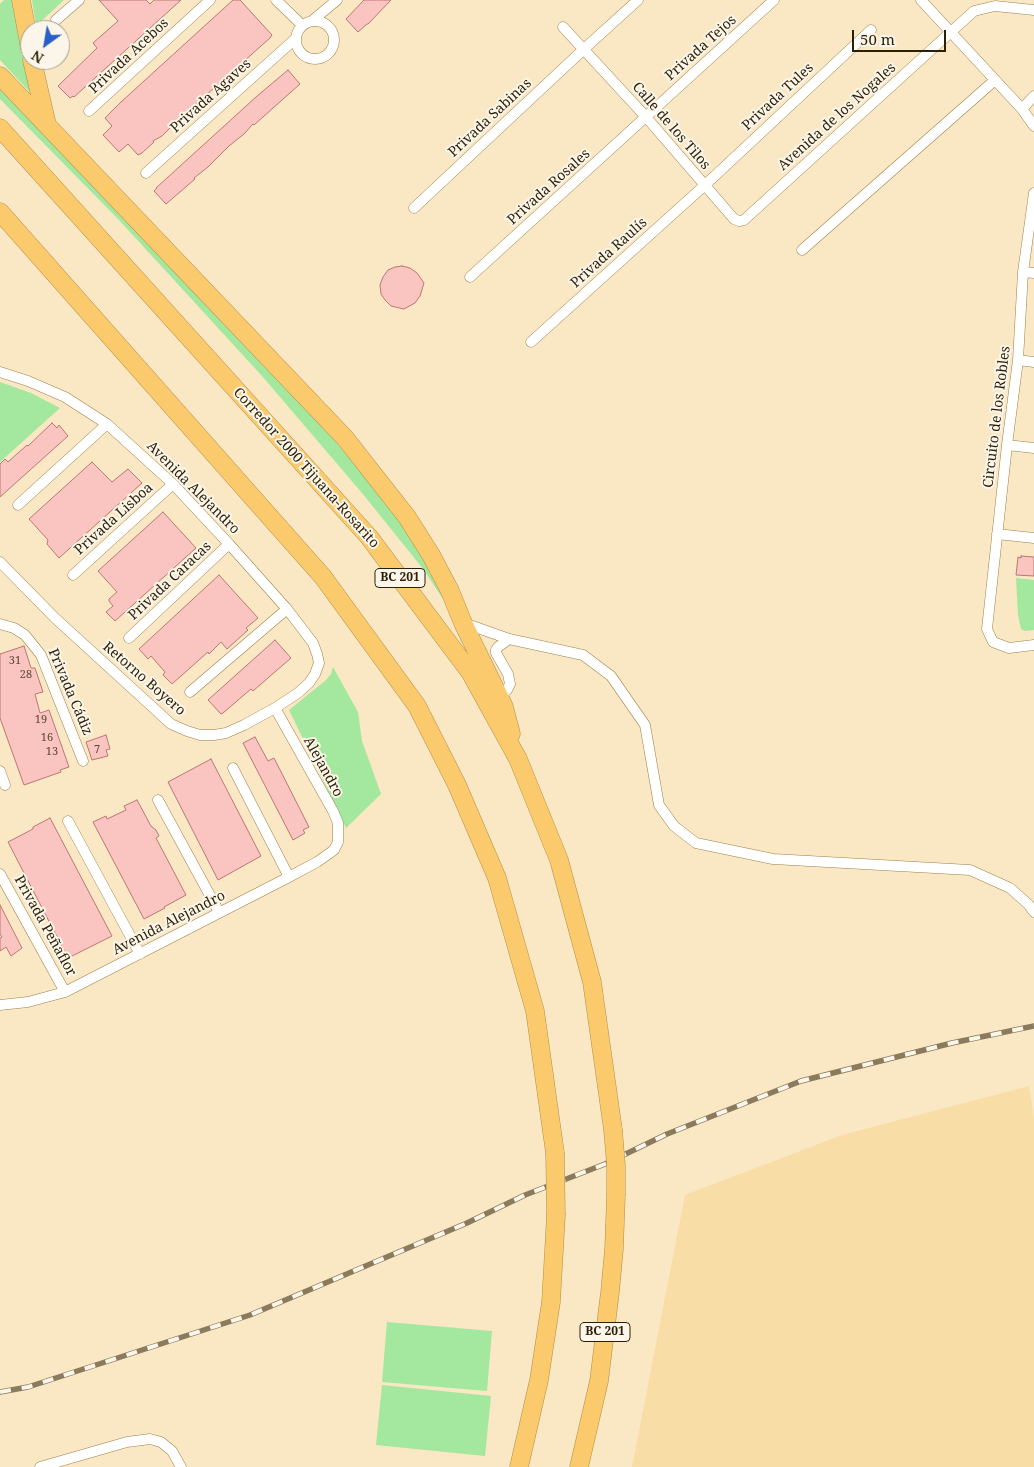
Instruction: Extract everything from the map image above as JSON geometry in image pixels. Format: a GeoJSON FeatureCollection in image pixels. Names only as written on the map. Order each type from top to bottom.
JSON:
{"type":"FeatureCollection","features":[{"type":"Feature","properties":{"kind":"highway"},"geometry":{"type":"LineString","coordinates":[[21,0],[25,20]]}},
{"type":"Feature","properties":{"kind":"highway"},"geometry":{"type":"LineString","coordinates":[[34,70],[48,128]]}},
{"type":"Feature","properties":{"kind":"highway"},"geometry":{"type":"LineString","coordinates":[[0,76],[345,438],[407,517],[435,562],[450,591],[493,701]]}},
{"type":"Feature","properties":{"kind":"highway","name":"Corredor 2000 Tijuana-Rosarito"},"geometry":{"type":"LineString","coordinates":[[0,128],[370,537],[493,701]]}},
{"type":"Feature","properties":{"kind":"highway"},"geometry":{"type":"LineString","coordinates":[[0,212],[324,577],[417,706],[457,785],[497,878],[535,1010],[555,1153],[556,1215],[549,1312],[539,1380],[519,1467]]}},
{"type":"Feature","properties":{"kind":"highway"},"geometry":{"type":"LineString","coordinates":[[0,231],[44,260]]}},
{"type":"Feature","properties":{"kind":"highway","name":"BC 201"},"geometry":{"type":"LineString","coordinates":[[493,701],[504,707],[518,759],[559,860],[592,982],[616,1165],[614,1249],[610,1292],[599,1380],[579,1467]]}},
{"type":"Feature","properties":{"kind":"street"},"geometry":{"type":"LineString","coordinates":[[56,20],[79,0]]}},
{"type":"Feature","properties":{"kind":"street","name":"Privada Acebos"},"geometry":{"type":"LineString","coordinates":[[89,111],[210,0]]}},
{"type":"Feature","properties":{"kind":"street"},"geometry":{"type":"LineString","coordinates":[[276,0],[302,25]]}},
{"type":"Feature","properties":{"kind":"street"},"geometry":{"type":"LineString","coordinates":[[313,20],[326,24],[334,36],[334,43],[326,55],[312,59],[300,52],[297,46],[297,31],[302,25],[313,20],[337,0]]}},
{"type":"Feature","properties":{"kind":"street","name":"Privada Sabinas"},"geometry":{"type":"LineString","coordinates":[[414,208],[638,0]]}},
{"type":"Feature","properties":{"kind":"street","name":"Privada Tejos"},"geometry":{"type":"LineString","coordinates":[[646,117],[774,0]]}},
{"type":"Feature","properties":{"kind":"street"},"geometry":{"type":"LineString","coordinates":[[921,0],[1022,109],[1034,126]]}},
{"type":"Feature","properties":{"kind":"street","name":"Avenida de los Nogales"},"geometry":{"type":"LineString","coordinates":[[739,222],[744,220],[974,11],[994,6],[1034,10]]}},
{"type":"Feature","properties":{"kind":"street","name":"Calle de los Tilos"},"geometry":{"type":"LineString","coordinates":[[564,27],[646,117],[734,219],[739,222]]}},
{"type":"Feature","properties":{"kind":"street","name":"Privada Tules"},"geometry":{"type":"LineString","coordinates":[[704,185],[871,30]]}},
{"type":"Feature","properties":{"kind":"street","name":"Privada Agaves"},"geometry":{"type":"LineString","coordinates":[[146,173],[296,39]]}},
{"type":"Feature","properties":{"kind":"street"},"geometry":{"type":"LineString","coordinates":[[802,250],[995,80]]}},
{"type":"Feature","properties":{"kind":"street"},"geometry":{"type":"LineString","coordinates":[[1022,109],[1034,96]]}},
{"type":"Feature","properties":{"kind":"street","name":"Privada Rosales"},"geometry":{"type":"LineString","coordinates":[[470,277],[646,117]]}},
{"type":"Feature","properties":{"kind":"street","name":"Privada Raulís"},"geometry":{"type":"LineString","coordinates":[[531,342],[704,185]]}},
{"type":"Feature","properties":{"kind":"street","name":"Circuito de los Robles"},"geometry":{"type":"LineString","coordinates":[[1034,193],[1029,273],[1007,445],[987,629],[993,642],[1009,648],[1034,645]]}},
{"type":"Feature","properties":{"kind":"street"},"geometry":{"type":"LineString","coordinates":[[1018,360],[1034,362]]}},
{"type":"Feature","properties":{"kind":"street","name":"Avenida Alejandro"},"geometry":{"type":"LineString","coordinates":[[0,372],[28,381],[66,397],[107,424],[173,484],[230,544],[313,643],[318,663],[315,674]]}},
{"type":"Feature","properties":{"kind":"street"},"geometry":{"type":"LineString","coordinates":[[18,505],[107,424]]}},
{"type":"Feature","properties":{"kind":"street"},"geometry":{"type":"LineString","coordinates":[[1007,445],[1034,448]]}},
{"type":"Feature","properties":{"kind":"street","name":"Privada Lisboa"},"geometry":{"type":"LineString","coordinates":[[73,575],[173,484]]}},
{"type":"Feature","properties":{"kind":"street"},"geometry":{"type":"LineString","coordinates":[[997,534],[1034,538]]}},
{"type":"Feature","properties":{"kind":"street","name":"Privada Caracas"},"geometry":{"type":"LineString","coordinates":[[129,638],[230,544]]}},
{"type":"Feature","properties":{"kind":"street","name":"Retorno Boyero"},"geometry":{"type":"LineString","coordinates":[[0,562],[55,618],[171,724],[200,735],[226,733],[244,725],[298,693],[315,674]]}},
{"type":"Feature","properties":{"kind":"street"},"geometry":{"type":"LineString","coordinates":[[190,692],[286,609]]}},
{"type":"Feature","properties":{"kind":"street"},"geometry":{"type":"LineString","coordinates":[[463,623],[509,639],[583,655],[611,676],[645,725],[659,805],[674,826],[696,843],[773,859],[970,870],[1010,888],[1034,912]]}},
{"type":"Feature","properties":{"kind":"street","name":"Privada Cádiz"},"geometry":{"type":"LineString","coordinates":[[0,624],[14,628],[26,635],[41,655],[84,761]]}},
{"type":"Feature","properties":{"kind":"street"},"geometry":{"type":"LineString","coordinates":[[493,701],[507,690],[510,684],[508,674],[496,654],[498,647],[509,639]]}},
{"type":"Feature","properties":{"kind":"street","name":"Alejandro"},"geometry":{"type":"LineString","coordinates":[[275,708],[338,823],[338,842]]}},
{"type":"Feature","properties":{"kind":"street"},"geometry":{"type":"LineString","coordinates":[[232,768],[290,877]]}},
{"type":"Feature","properties":{"kind":"street"},"geometry":{"type":"LineString","coordinates":[[0,771],[5,784]]}},
{"type":"Feature","properties":{"kind":"street"},"geometry":{"type":"LineString","coordinates":[[158,800],[219,912]]}},
{"type":"Feature","properties":{"kind":"street"},"geometry":{"type":"LineString","coordinates":[[68,821],[140,954]]}},
{"type":"Feature","properties":{"kind":"street","name":"Avenida Alejandro"},"geometry":{"type":"LineString","coordinates":[[0,1005],[28,1002],[65,992],[290,877],[327,856],[334,850],[338,842]]}},
{"type":"Feature","properties":{"kind":"street","name":"Privada Peñaflor"},"geometry":{"type":"LineString","coordinates":[[0,874],[65,992]]}},
{"type":"Feature","properties":{"kind":"street"},"geometry":{"type":"LineString","coordinates":[[40,1467],[52,1466],[127,1442],[150,1439],[161,1442],[172,1451],[181,1467]]}},
{"type":"Feature","properties":{"kind":"shaded area"},"geometry":{"type":"Polygon","coordinates":[[[1029,1086],[1034,1119],[1034,1467],[632,1467],[685,1195],[842,1135],[1029,1086]]]}},
{"type":"Feature","properties":{"kind":"green space"},"geometry":{"type":"Polygon","coordinates":[[[4,0],[12,0],[15,3],[20,38],[20,70],[27,70],[36,99],[0,60],[0,4],[4,0]]]}},
{"type":"Feature","properties":{"kind":"green space"},"geometry":{"type":"Polygon","coordinates":[[[32,0],[64,0],[42,20],[35,20],[32,0]]]}},
{"type":"Feature","properties":{"kind":"green space"},"geometry":{"type":"Polygon","coordinates":[[[0,83],[315,418],[378,491],[424,553],[463,630],[424,570],[362,493],[262,376],[119,220],[0,99],[0,83]]]}},
{"type":"Feature","properties":{"kind":"green space"},"geometry":{"type":"Polygon","coordinates":[[[0,382],[31,393],[60,408],[0,462],[0,382]]]}},
{"type":"Feature","properties":{"kind":"green space"},"geometry":{"type":"Polygon","coordinates":[[[1016,578],[1034,580],[1034,630],[1025,631],[1021,629],[1018,615],[1016,578]]]}},
{"type":"Feature","properties":{"kind":"green space"},"geometry":{"type":"Polygon","coordinates":[[[333,667],[358,712],[362,741],[381,794],[346,828],[289,710],[326,680],[331,674],[333,667]]]}},
{"type":"Feature","properties":{"kind":"green space"},"geometry":{"type":"Polygon","coordinates":[[[387,1322],[492,1331],[487,1391],[382,1382],[387,1322]]]}},
{"type":"Feature","properties":{"kind":"green space"},"geometry":{"type":"Polygon","coordinates":[[[382,1385],[491,1396],[485,1456],[376,1445],[382,1385]]]}},
{"type":"Feature","properties":{"kind":"building"},"geometry":{"type":"Polygon","coordinates":[[[99,0],[146,0],[150,4],[154,0],[181,0],[74,97],[70,98],[58,86],[97,48],[93,43],[118,21],[99,0]]]}},
{"type":"Feature","properties":{"kind":"building"},"geometry":{"type":"Polygon","coordinates":[[[233,0],[240,0],[272,35],[270,38],[162,136],[153,141],[142,153],[138,155],[128,144],[119,152],[103,135],[112,126],[105,118],[233,0]]]}},
{"type":"Feature","properties":{"kind":"building"},"geometry":{"type":"Polygon","coordinates":[[[364,0],[391,0],[358,32],[346,19],[364,0]]]}},
{"type":"Feature","properties":{"kind":"building"},"geometry":{"type":"Polygon","coordinates":[[[288,70],[300,84],[253,124],[166,204],[154,191],[156,188],[288,70]]]}},
{"type":"Feature","properties":{"kind":"building"},"geometry":{"type":"Polygon","coordinates":[[[402,266],[410,268],[417,273],[424,283],[420,296],[415,303],[404,309],[391,306],[385,300],[381,294],[380,285],[388,270],[402,266]]]}},
{"type":"Feature","properties":{"kind":"building"},"geometry":{"type":"Polygon","coordinates":[[[52,423],[57,428],[59,425],[68,436],[0,497],[0,464],[5,459],[8,462],[52,423]]]}},
{"type":"Feature","properties":{"kind":"building"},"geometry":{"type":"Polygon","coordinates":[[[92,462],[112,482],[128,469],[142,483],[59,558],[47,544],[48,540],[29,519],[92,462]]]}},
{"type":"Feature","properties":{"kind":"building"},"geometry":{"type":"Polygon","coordinates":[[[163,512],[196,548],[115,621],[106,612],[113,606],[109,599],[117,592],[98,571],[163,512]]]}},
{"type":"Feature","properties":{"kind":"building"},"geometry":{"type":"Polygon","coordinates":[[[1021,556],[1034,557],[1034,576],[1016,575],[1018,557],[1021,558],[1021,556]]]}},
{"type":"Feature","properties":{"kind":"building"},"geometry":{"type":"Polygon","coordinates":[[[219,575],[258,618],[227,649],[221,642],[172,684],[163,675],[165,672],[151,656],[148,659],[139,649],[219,575]]]}},
{"type":"Feature","properties":{"kind":"building"},"geometry":{"type":"Polygon","coordinates":[[[275,640],[291,658],[253,691],[251,689],[221,714],[208,700],[275,640]]]}},
{"type":"Feature","properties":{"kind":"building"},"geometry":{"type":"Polygon","coordinates":[[[24,646],[31,668],[35,668],[43,692],[35,694],[40,713],[49,710],[69,767],[60,770],[61,772],[24,785],[0,718],[0,654],[24,646]]]}},
{"type":"Feature","properties":{"kind":"building"},"geometry":{"type":"Polygon","coordinates":[[[106,735],[110,749],[106,750],[108,756],[92,760],[86,742],[106,735]]]}},
{"type":"Feature","properties":{"kind":"building"},"geometry":{"type":"Polygon","coordinates":[[[255,737],[268,761],[274,758],[309,827],[303,830],[305,833],[293,840],[243,743],[255,737]]]}},
{"type":"Feature","properties":{"kind":"building"},"geometry":{"type":"Polygon","coordinates":[[[211,759],[261,856],[218,880],[168,782],[211,759]]]}},
{"type":"Feature","properties":{"kind":"building"},"geometry":{"type":"Polygon","coordinates":[[[137,800],[151,826],[156,830],[159,836],[156,838],[186,895],[144,919],[93,822],[106,816],[107,819],[126,810],[124,806],[137,800]]]}},
{"type":"Feature","properties":{"kind":"building"},"geometry":{"type":"Polygon","coordinates":[[[50,818],[112,936],[68,958],[8,842],[50,818]]]}},
{"type":"Feature","properties":{"kind":"building"},"geometry":{"type":"Polygon","coordinates":[[[0,905],[22,948],[11,956],[6,947],[0,951],[0,938],[2,937],[0,934],[0,905]]]}},
{"type":"Feature","properties":{"kind":"railway"},"geometry":{"type":"LineString","coordinates":[[0,1392],[28,1387],[250,1315],[467,1223],[525,1195],[605,1164],[667,1134],[801,1081],[952,1043],[1034,1026]]}}]}
